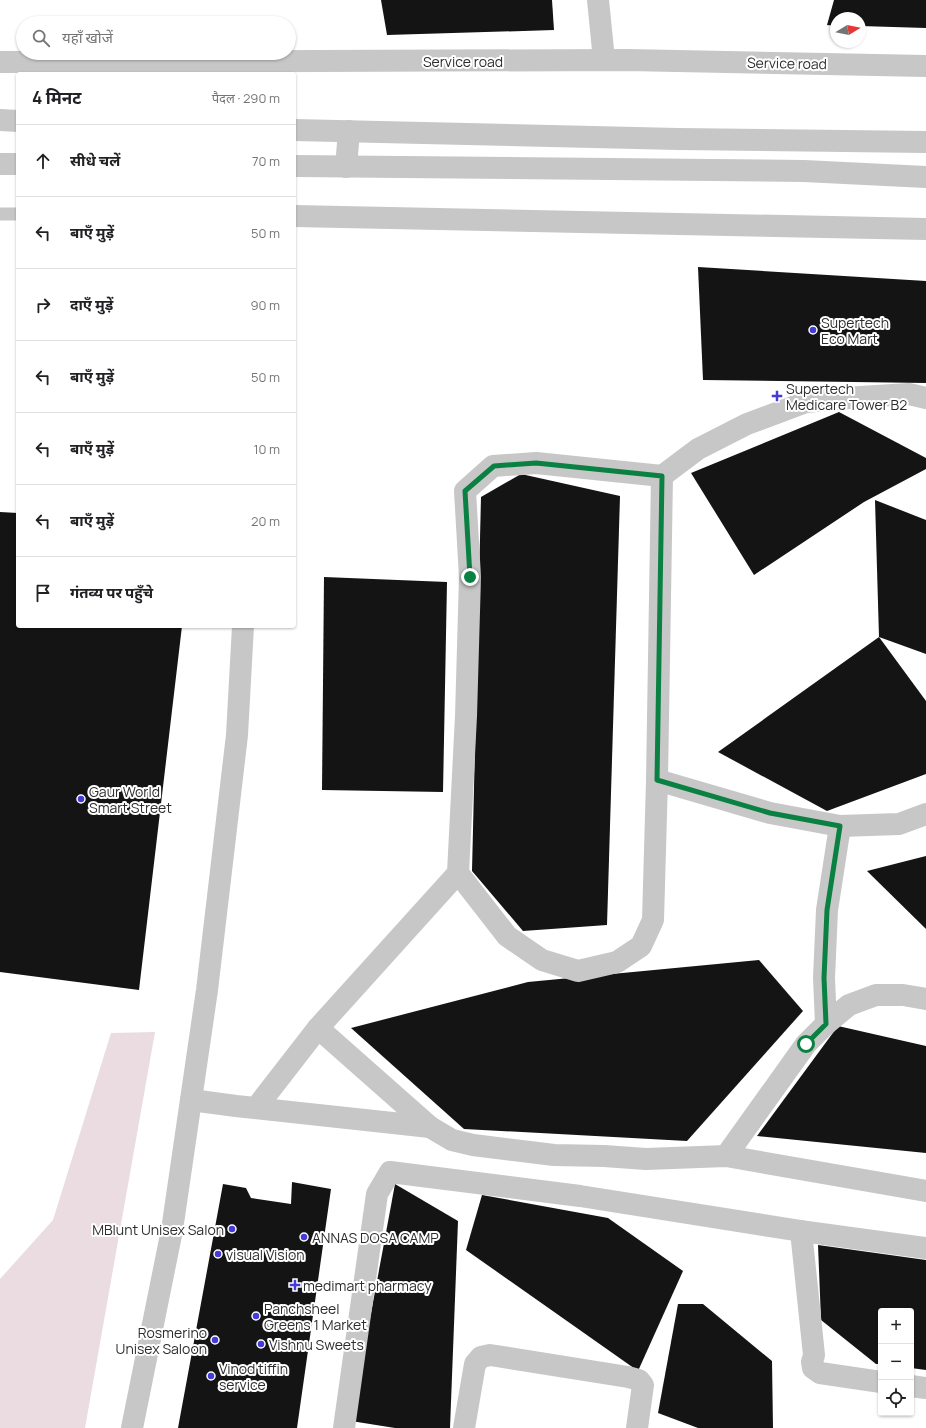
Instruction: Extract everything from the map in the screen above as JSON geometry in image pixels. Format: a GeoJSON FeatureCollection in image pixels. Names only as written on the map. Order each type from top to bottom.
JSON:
{"type":"FeatureCollection","features":[{"type":"Feature","properties":{"kind":"street"},"geometry":{"type":"LineString","coordinates":[[598,0],[604,60]]}},
{"type":"Feature","properties":{"kind":"street","name":"Service road"},"geometry":{"type":"LineString","coordinates":[[0,62],[604,60],[926,66]]}},
{"type":"Feature","properties":{"kind":"street"},"geometry":{"type":"LineString","coordinates":[[0,120],[16,121]]}},
{"type":"Feature","properties":{"kind":"street"},"geometry":{"type":"LineString","coordinates":[[296,130],[678,139],[926,142]]}},
{"type":"Feature","properties":{"kind":"street"},"geometry":{"type":"LineString","coordinates":[[346,167],[349,131]]}},
{"type":"Feature","properties":{"kind":"street"},"geometry":{"type":"LineString","coordinates":[[0,164],[16,164]]}},
{"type":"Feature","properties":{"kind":"street"},"geometry":{"type":"LineString","coordinates":[[296,166],[804,171],[926,176]]}},
{"type":"Feature","properties":{"kind":"street"},"geometry":{"type":"LineString","coordinates":[[296,216],[926,229]]}},
{"type":"Feature","properties":{"kind":"street"},"geometry":{"type":"LineString","coordinates":[[256,1108],[318,1028],[458,873],[466,716],[470,577],[465,491],[494,466],[536,463],[662,476],[705,445],[747,424],[806,402],[909,394],[926,398]]}},
{"type":"Feature","properties":{"kind":"street"},"geometry":{"type":"LineString","coordinates":[[458,873],[507,936],[542,960],[578,971],[617,962],[642,946],[653,920],[662,476]]}},
{"type":"Feature","properties":{"kind":"street"},"geometry":{"type":"LineString","coordinates":[[132,1428],[172,1230],[207,990],[237,735],[243,628]]}},
{"type":"Feature","properties":{"kind":"street"},"geometry":{"type":"LineString","coordinates":[[657,780],[770,813],[840,826],[899,824],[926,814]]}},
{"type":"Feature","properties":{"kind":"street"},"geometry":{"type":"LineString","coordinates":[[826,1024],[824,978],[827,910],[840,826]]}},
{"type":"Feature","properties":{"kind":"street"},"geometry":{"type":"LineString","coordinates":[[726,1156],[806,1044],[826,1024],[849,1005],[876,996],[926,998]]}},
{"type":"Feature","properties":{"kind":"street"},"geometry":{"type":"LineString","coordinates":[[318,1028],[430,1127],[452,1140],[473,1145],[554,1155],[646,1159],[726,1156],[926,1191]]}},
{"type":"Feature","properties":{"kind":"street"},"geometry":{"type":"LineString","coordinates":[[191,1100],[430,1127]]}},
{"type":"Feature","properties":{"kind":"street"},"geometry":{"type":"LineString","coordinates":[[344,1428],[377,1194],[390,1172],[580,1196],[801,1231],[926,1248]]}},
{"type":"Feature","properties":{"kind":"street"},"geometry":{"type":"LineString","coordinates":[[801,1231],[814,1354],[812,1362],[813,1368],[820,1373],[878,1382]]}},
{"type":"Feature","properties":{"kind":"street"},"geometry":{"type":"LineString","coordinates":[[464,1428],[476,1364],[481,1357],[490,1355],[639,1380],[643,1385],[637,1428]]}},
{"type":"Feature","properties":{"kind":"street"},"geometry":{"type":"LineString","coordinates":[[914,1386],[926,1388]]}},
{"type":"Feature","properties":{"kind":"lane"},"geometry":{"type":"LineString","coordinates":[[0,214],[16,214]]}},
{"type":"Feature","properties":{"kind":"shaded area"},"geometry":{"type":"Polygon","coordinates":[[[155,1032],[85,1428],[0,1428],[0,1279],[53,1220],[111,1033],[155,1032]]]}},
{"type":"Feature","properties":{"kind":"building"},"geometry":{"type":"Polygon","coordinates":[[[381,0],[552,0],[554,30],[387,35],[381,0]]]}},
{"type":"Feature","properties":{"kind":"building"},"geometry":{"type":"Polygon","coordinates":[[[834,0],[926,0],[926,28],[866,26],[866,12],[831,12],[834,0]]]}},
{"type":"Feature","properties":{"kind":"building"},"geometry":{"type":"Polygon","coordinates":[[[830,14],[830,25],[827,25],[830,14]]]}},
{"type":"Feature","properties":{"kind":"building","name":"Supertech Eco Mart"},"geometry":{"type":"Polygon","coordinates":[[[698,267],[926,281],[926,383],[703,380],[698,267]]]}},
{"type":"Feature","properties":{"kind":"building"},"geometry":{"type":"Polygon","coordinates":[[[839,412],[926,458],[926,469],[864,502],[754,575],[691,473],[839,412]]]}},
{"type":"Feature","properties":{"kind":"building"},"geometry":{"type":"Polygon","coordinates":[[[521,474],[620,496],[607,925],[523,931],[472,871],[481,497],[521,474]]]}},
{"type":"Feature","properties":{"kind":"building"},"geometry":{"type":"Polygon","coordinates":[[[875,500],[926,520],[926,654],[879,637],[875,500]]]}},
{"type":"Feature","properties":{"kind":"building","name":"Gaur World Smart Street"},"geometry":{"type":"Polygon","coordinates":[[[0,512],[16,513],[16,628],[182,628],[139,990],[0,972],[0,512]]]}},
{"type":"Feature","properties":{"kind":"building"},"geometry":{"type":"Polygon","coordinates":[[[324,577],[447,582],[443,792],[322,790],[324,577]]]}},
{"type":"Feature","properties":{"kind":"building"},"geometry":{"type":"Polygon","coordinates":[[[879,637],[926,701],[926,774],[827,811],[718,752],[879,637]]]}},
{"type":"Feature","properties":{"kind":"building"},"geometry":{"type":"Polygon","coordinates":[[[926,856],[926,929],[867,871],[926,856]]]}},
{"type":"Feature","properties":{"kind":"building"},"geometry":{"type":"Polygon","coordinates":[[[759,960],[803,1011],[687,1141],[464,1129],[351,1028],[528,982],[759,960]]]}},
{"type":"Feature","properties":{"kind":"building"},"geometry":{"type":"Polygon","coordinates":[[[838,1026],[926,1046],[926,1153],[757,1136],[838,1026]]]}},
{"type":"Feature","properties":{"kind":"building","name":"Panchsheel Greens 1 Market"},"geometry":{"type":"Polygon","coordinates":[[[292,1182],[331,1189],[297,1428],[178,1428],[223,1184],[246,1188],[251,1198],[291,1204],[292,1182]]]}},
{"type":"Feature","properties":{"kind":"building"},"geometry":{"type":"Polygon","coordinates":[[[395,1184],[458,1221],[450,1428],[395,1428],[351,1421],[395,1184]]]}},
{"type":"Feature","properties":{"kind":"building"},"geometry":{"type":"Polygon","coordinates":[[[482,1195],[608,1218],[683,1271],[638,1371],[466,1250],[482,1195]]]}},
{"type":"Feature","properties":{"kind":"building"},"geometry":{"type":"Polygon","coordinates":[[[818,1245],[926,1260],[926,1370],[914,1368],[914,1308],[878,1308],[878,1364],[876,1364],[821,1320],[818,1245]]]}},
{"type":"Feature","properties":{"kind":"building"},"geometry":{"type":"Polygon","coordinates":[[[678,1304],[703,1304],[772,1361],[773,1428],[698,1428],[658,1413],[678,1304]]]}},
{"type":"Feature","properties":{"kind":"place","name":"Supertech Eco Mart"},"geometry":{"type":"Point","coordinates":[813,330]}},
{"type":"Feature","properties":{"kind":"place","name":"Supertech Medicare Tower B2"},"geometry":{"type":"Point","coordinates":[777,396]}},
{"type":"Feature","properties":{"kind":"place","name":"Gaur World Smart Street"},"geometry":{"type":"Point","coordinates":[81,799]}},
{"type":"Feature","properties":{"kind":"place","name":"MBlunt Unisex Salon"},"geometry":{"type":"Point","coordinates":[232,1229]}},
{"type":"Feature","properties":{"kind":"place","name":"ANNAS DOSA CAMP"},"geometry":{"type":"Point","coordinates":[304,1237]}},
{"type":"Feature","properties":{"kind":"place","name":"visual Vision"},"geometry":{"type":"Point","coordinates":[218,1254]}},
{"type":"Feature","properties":{"kind":"place","name":"medimart pharmacy"},"geometry":{"type":"Point","coordinates":[295,1285]}},
{"type":"Feature","properties":{"kind":"place","name":"Panchsheel Greens 1 Market"},"geometry":{"type":"Point","coordinates":[256,1316]}},
{"type":"Feature","properties":{"kind":"place","name":"Rosmerino Unisex Saloon"},"geometry":{"type":"Point","coordinates":[215,1340]}},
{"type":"Feature","properties":{"kind":"place","name":"Vishnu Sweets"},"geometry":{"type":"Point","coordinates":[261,1344]}},
{"type":"Feature","properties":{"kind":"place","name":"Vinod tiffin service"},"geometry":{"type":"Point","coordinates":[211,1376]}},
{"type":"Feature","properties":{"kind":"route"},"geometry":{"type":"LineString","coordinates":[[470,577],[465,491],[494,466],[536,463],[662,476],[657,780],[770,813],[840,826],[827,910],[824,978],[826,1024],[806,1044]]}}]}
